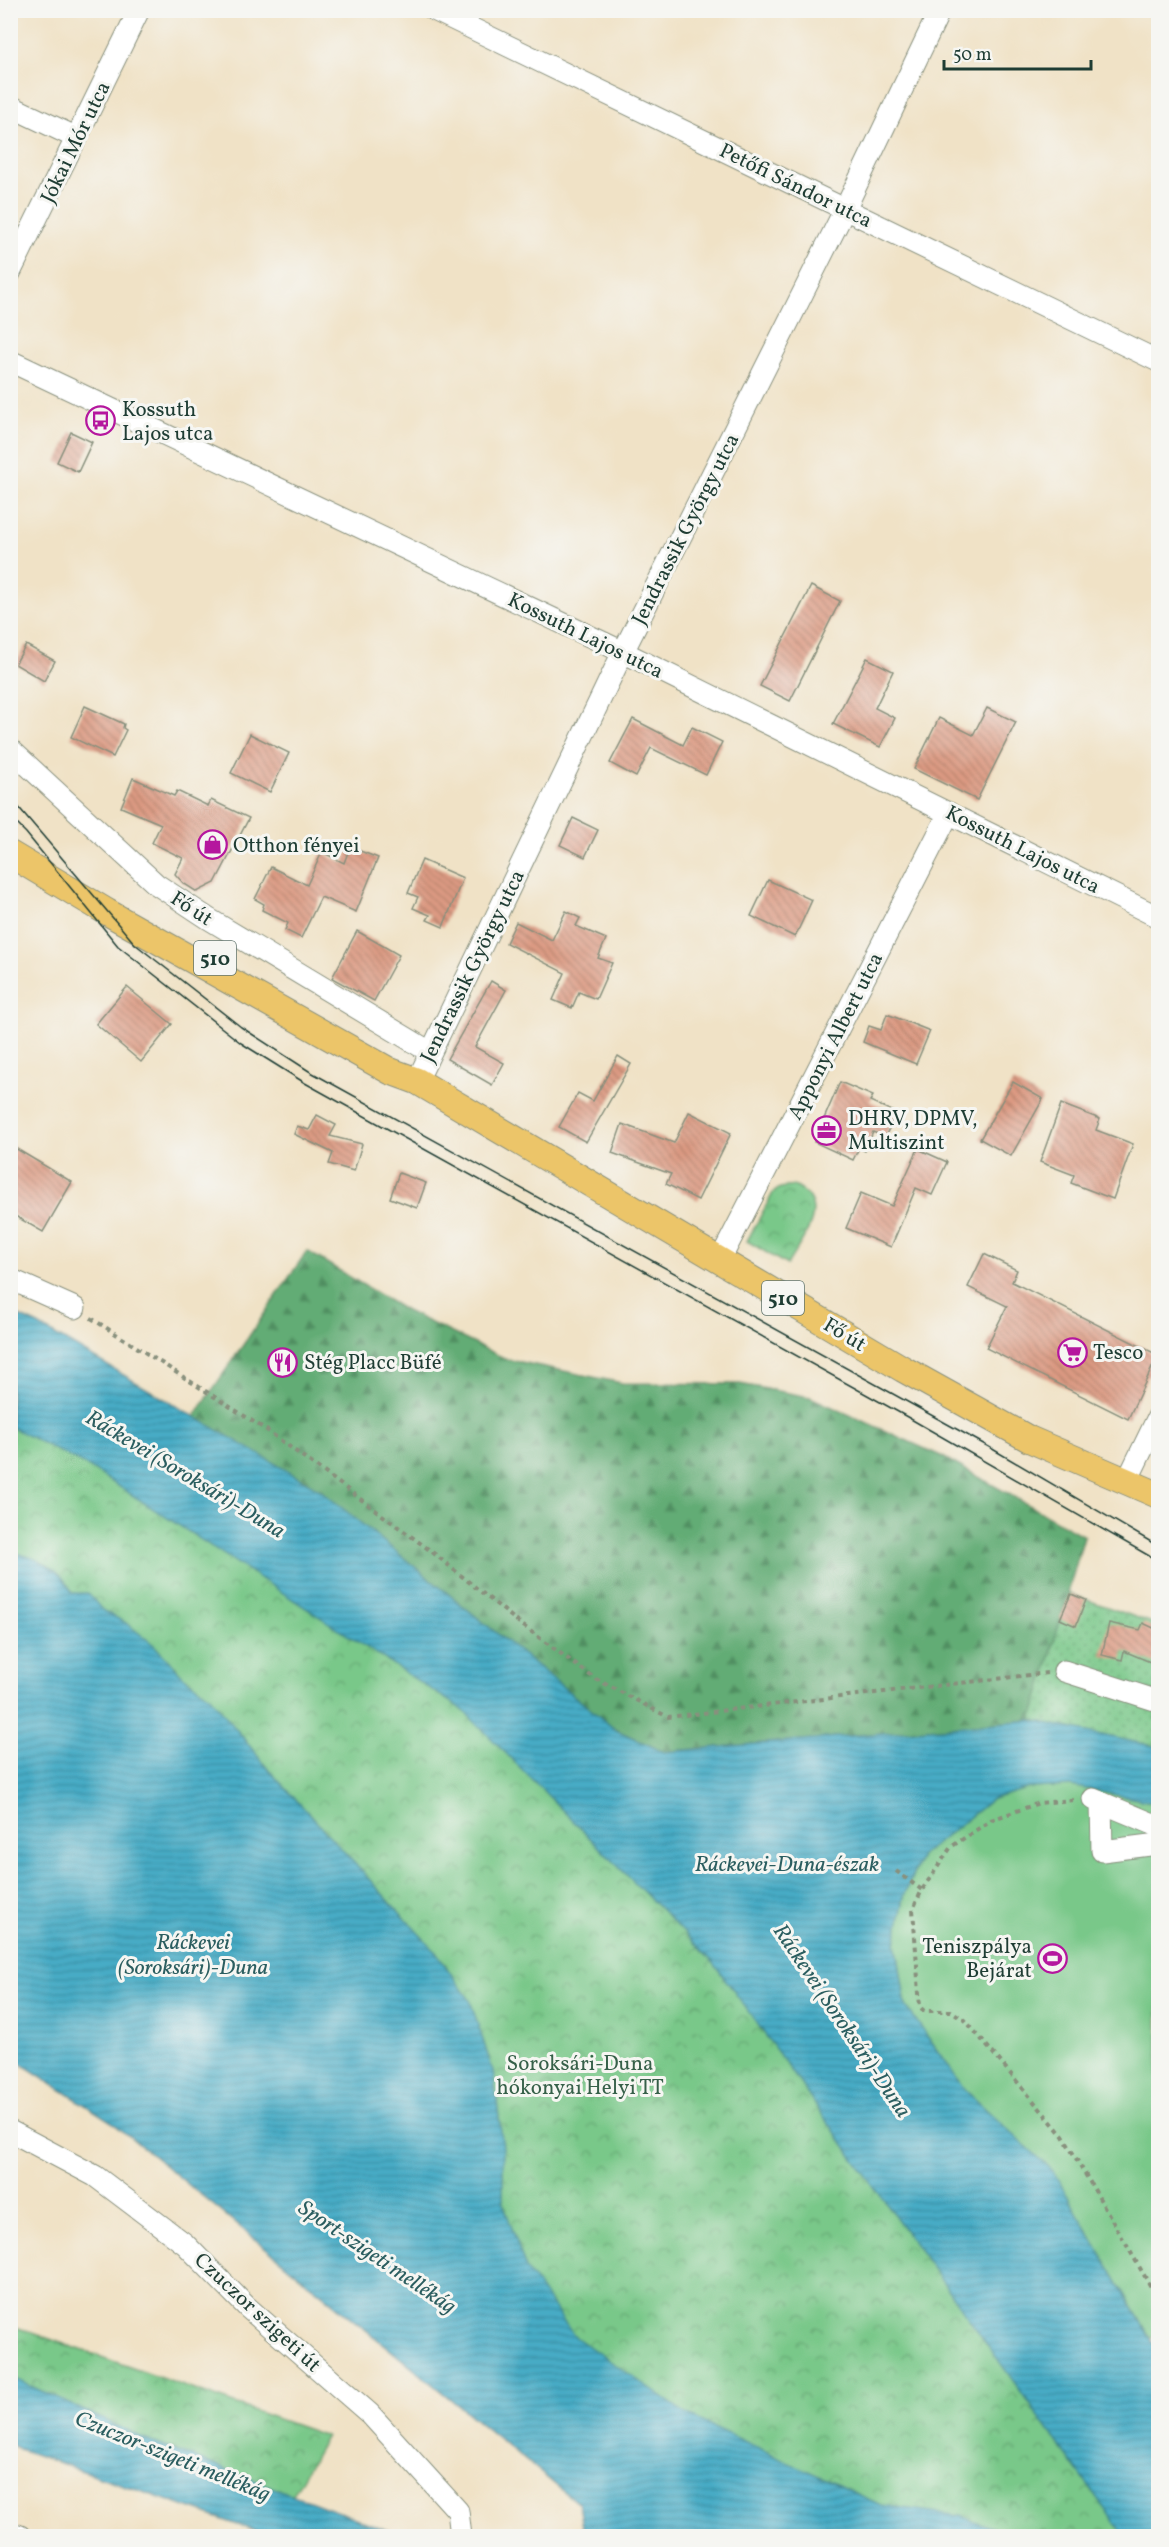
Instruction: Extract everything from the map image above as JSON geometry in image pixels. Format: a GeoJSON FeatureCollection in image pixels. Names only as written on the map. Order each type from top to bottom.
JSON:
{"type":"FeatureCollection","features":[{"type":"Feature","properties":{"kind":"main road","name":"Fő út"},"geometry":{"type":"LineString","coordinates":[[10,838],[394,1062],[417,1081],[893,1363],[1010,1428],[1126,1483],[1158,1495]]}},
{"type":"Feature","properties":{"kind":"main road","name":"Fő út"},"geometry":{"type":"LineString","coordinates":[[10,854],[198,964],[390,1071],[417,1081]]}},
{"type":"Feature","properties":{"kind":"street","name":"Jókai Mór utca"},"geometry":{"type":"LineString","coordinates":[[10,273],[139,10]]}},
{"type":"Feature","properties":{"kind":"street","name":"Petőfi Sándor utca"},"geometry":{"type":"LineString","coordinates":[[434,10],[1158,361]]}},
{"type":"Feature","properties":{"kind":"street","name":"Jendrassik György utca"},"geometry":{"type":"LineString","coordinates":[[417,1081],[623,652],[845,209],[940,10]]}},
{"type":"Feature","properties":{"kind":"street"},"geometry":{"type":"LineString","coordinates":[[10,106],[77,138]]}},
{"type":"Feature","properties":{"kind":"street","name":"Kossuth Lajos utca"},"geometry":{"type":"LineString","coordinates":[[10,361],[623,652],[1158,917]]}},
{"type":"Feature","properties":{"kind":"street","name":"Fő út"},"geometry":{"type":"LineString","coordinates":[[10,749],[156,884],[209,919],[430,1052]]}},
{"type":"Feature","properties":{"kind":"street","name":"Apponyi Albert utca"},"geometry":{"type":"LineString","coordinates":[[720,1260],[949,813]]}},
{"type":"Feature","properties":{"kind":"street"},"geometry":{"type":"LineString","coordinates":[[10,1279],[75,1308]]}},
{"type":"Feature","properties":{"kind":"street"},"geometry":{"type":"LineString","coordinates":[[1126,1483],[1158,1417]]}},
{"type":"Feature","properties":{"kind":"street"},"geometry":{"type":"LineString","coordinates":[[1064,1671],[1158,1701]]}},
{"type":"Feature","properties":{"kind":"street"},"geometry":{"type":"LineString","coordinates":[[1158,1826],[1097,1800],[1102,1851],[1158,1844]]}},
{"type":"Feature","properties":{"kind":"street","name":"Czuczor szigeti út"},"geometry":{"type":"LineString","coordinates":[[10,2131],[95,2176],[185,2244],[247,2307],[370,2414],[458,2511],[461,2536]]}},
{"type":"Feature","properties":{"kind":"street"},"geometry":{"type":"LineString","coordinates":[[10,2532],[20,2536]]}},
{"type":"Feature","properties":{"kind":"path"},"geometry":{"type":"LineString","coordinates":[[75,1308],[277,1437],[431,1551],[518,1622],[594,1678],[668,1716],[1064,1671]]}},
{"type":"Feature","properties":{"kind":"path"},"geometry":{"type":"LineString","coordinates":[[1097,1800],[1039,1803],[991,1820],[951,1847],[922,1890],[913,1909],[920,2007],[924,2012],[951,2011],[965,2020],[1062,2136],[1158,2299]]}},
{"type":"Feature","properties":{"kind":"path"},"geometry":{"type":"LineString","coordinates":[[896,1871],[922,1890]]}},
{"type":"Feature","properties":{"kind":"green space"},"geometry":{"type":"Polygon","coordinates":[[[794,1186],[806,1193],[813,1212],[806,1233],[787,1265],[747,1241],[773,1193],[780,1188],[794,1186]]]}},
{"type":"Feature","properties":{"kind":"green space"},"geometry":{"type":"Polygon","coordinates":[[[307,1251],[406,1311],[506,1359],[622,1383],[740,1384],[810,1397],[941,1456],[1084,1536],[1032,1720],[664,1752],[616,1730],[194,1417],[307,1251]]]}},
{"type":"Feature","properties":{"kind":"green space","name":"Soroksári-Duna hókonyai Helyi TT"},"geometry":{"type":"Polygon","coordinates":[[[10,1312],[38,1325],[320,1490],[616,1730],[664,1752],[1032,1720],[1158,1747],[1158,1803],[1071,1786],[1151,2339],[1158,2351],[1158,2536],[574,2536],[583,2526],[579,2504],[112,2122],[11,2057],[10,1312]]]}},
{"type":"Feature","properties":{"kind":"green space"},"geometry":{"type":"Polygon","coordinates":[[[1068,1593],[1158,1625],[1158,1747],[1032,1720],[1068,1593]]]}},
{"type":"Feature","properties":{"kind":"green space"},"geometry":{"type":"Polygon","coordinates":[[[1071,1786],[1158,1803],[1158,2334],[1151,2339],[1053,2172],[964,2089],[906,2006],[896,1943],[904,1896],[921,1856],[992,1799],[1029,1788],[1071,1786]]]}},
{"type":"Feature","properties":{"kind":"green space"},"geometry":{"type":"Polygon","coordinates":[[[10,2325],[326,2436],[292,2496],[403,2536],[270,2536],[11,2446],[10,2325]]]}},
{"type":"Feature","properties":{"kind":"water","name":"Ráckevei-Duna-észak"},"geometry":{"type":"Polygon","coordinates":[[[10,1312],[38,1325],[320,1490],[616,1730],[664,1752],[1032,1720],[1158,1747],[1158,1803],[1071,1786],[1029,1788],[992,1799],[921,1856],[904,1896],[896,1943],[906,2006],[964,2089],[1053,2171],[1158,2351],[1158,2536],[1122,2536],[1118,2527],[713,1962],[463,1710],[89,1467],[11,1427],[10,1312]]]}},
{"type":"Feature","properties":{"kind":"water"},"geometry":{"type":"Polygon","coordinates":[[[11,1552],[47,1565],[62,1577],[72,1593],[88,1593],[102,1610],[126,1623],[154,1645],[184,1677],[209,1695],[268,1769],[435,1951],[470,2000],[493,2071],[503,2147],[503,2202],[526,2269],[574,2336],[688,2415],[881,2505],[961,2516],[1015,2536],[574,2536],[583,2526],[579,2504],[112,2122],[11,2057],[11,1552]]]}},
{"type":"Feature","properties":{"kind":"water","name":"Czuczor-szigeti mellékág"},"geometry":{"type":"Polygon","coordinates":[[[11,2377],[152,2442],[403,2536],[270,2536],[11,2446],[11,2377]]]}},
{"type":"Feature","properties":{"kind":"building"},"geometry":{"type":"Polygon","coordinates":[[[71,432],[92,442],[78,472],[57,462],[71,432]]]}},
{"type":"Feature","properties":{"kind":"building"},"geometry":{"type":"Polygon","coordinates":[[[811,586],[840,601],[790,701],[760,686],[811,586]]]}},
{"type":"Feature","properties":{"kind":"building"},"geometry":{"type":"Polygon","coordinates":[[[26,645],[55,661],[44,681],[15,664],[26,645]]]}},
{"type":"Feature","properties":{"kind":"building"},"geometry":{"type":"Polygon","coordinates":[[[867,658],[893,671],[875,708],[895,718],[880,747],[833,724],[867,658]]]}},
{"type":"Feature","properties":{"kind":"building"},"geometry":{"type":"Polygon","coordinates":[[[85,706],[124,724],[123,728],[126,730],[113,757],[71,737],[85,706]]]}},
{"type":"Feature","properties":{"kind":"building"},"geometry":{"type":"Polygon","coordinates":[[[987,708],[1016,722],[977,800],[914,769],[939,718],[973,735],[987,708]]]}},
{"type":"Feature","properties":{"kind":"building"},"geometry":{"type":"Polygon","coordinates":[[[633,719],[683,745],[692,727],[722,742],[706,775],[651,748],[636,777],[610,763],[633,719]]]}},
{"type":"Feature","properties":{"kind":"building"},"geometry":{"type":"Polygon","coordinates":[[[250,734],[289,753],[270,792],[231,773],[250,734]]]}},
{"type":"Feature","properties":{"kind":"building"},"geometry":{"type":"Polygon","coordinates":[[[133,778],[174,796],[177,791],[208,806],[211,800],[249,818],[215,883],[197,892],[183,883],[175,874],[183,858],[152,843],[161,824],[121,807],[133,778]]]}},
{"type":"Feature","properties":{"kind":"building"},"geometry":{"type":"Polygon","coordinates":[[[573,818],[598,830],[585,857],[560,845],[573,818]]]}},
{"type":"Feature","properties":{"kind":"building"},"geometry":{"type":"Polygon","coordinates":[[[350,847],[378,858],[356,912],[321,897],[301,938],[285,930],[288,923],[262,910],[264,904],[255,899],[271,867],[307,885],[322,852],[344,863],[350,847]]]}},
{"type":"Feature","properties":{"kind":"building"},"geometry":{"type":"Polygon","coordinates":[[[422,860],[463,878],[443,927],[427,920],[430,915],[413,908],[418,897],[408,893],[422,860]]]}},
{"type":"Feature","properties":{"kind":"building"},"geometry":{"type":"Polygon","coordinates":[[[768,880],[812,900],[795,937],[751,916],[768,880]]]}},
{"type":"Feature","properties":{"kind":"building"},"geometry":{"type":"Polygon","coordinates":[[[566,911],[580,918],[576,926],[606,939],[598,958],[612,963],[596,999],[579,992],[572,1008],[553,1000],[565,973],[506,943],[516,922],[552,940],[566,911]]]}},
{"type":"Feature","properties":{"kind":"building"},"geometry":{"type":"Polygon","coordinates":[[[357,931],[399,955],[374,1001],[332,978],[357,931]]]}},
{"type":"Feature","properties":{"kind":"building"},"geometry":{"type":"Polygon","coordinates":[[[491,981],[506,990],[475,1047],[504,1063],[492,1085],[447,1059],[491,981]]]}},
{"type":"Feature","properties":{"kind":"building"},"geometry":{"type":"Polygon","coordinates":[[[127,987],[172,1024],[141,1062],[96,1024],[127,987]]]}},
{"type":"Feature","properties":{"kind":"building"},"geometry":{"type":"Polygon","coordinates":[[[887,1014],[930,1031],[916,1064],[863,1042],[869,1026],[881,1030],[887,1014]]]}},
{"type":"Feature","properties":{"kind":"building"},"geometry":{"type":"Polygon","coordinates":[[[618,1056],[631,1064],[586,1142],[559,1127],[578,1093],[593,1101],[618,1056]]]}},
{"type":"Feature","properties":{"kind":"building"},"geometry":{"type":"Polygon","coordinates":[[[840,1082],[873,1096],[870,1101],[896,1113],[885,1137],[873,1132],[865,1151],[859,1148],[853,1160],[814,1142],[840,1082]]]}},
{"type":"Feature","properties":{"kind":"building"},"geometry":{"type":"Polygon","coordinates":[[[1013,1082],[1043,1099],[1011,1156],[980,1139],[1013,1082]]]}},
{"type":"Feature","properties":{"kind":"building"},"geometry":{"type":"Polygon","coordinates":[[[1061,1104],[1100,1119],[1096,1130],[1133,1144],[1113,1199],[1071,1183],[1074,1175],[1040,1162],[1061,1104]]]}},
{"type":"Feature","properties":{"kind":"building"},"geometry":{"type":"Polygon","coordinates":[[[689,1112],[731,1133],[698,1200],[666,1184],[671,1174],[612,1153],[622,1124],[674,1143],[689,1112]]]}},
{"type":"Feature","properties":{"kind":"building"},"geometry":{"type":"Polygon","coordinates":[[[317,1115],[336,1125],[330,1136],[362,1144],[354,1171],[329,1164],[333,1153],[294,1134],[297,1126],[309,1130],[317,1115]]]}},
{"type":"Feature","properties":{"kind":"building"},"geometry":{"type":"Polygon","coordinates":[[[10,1145],[72,1182],[43,1232],[10,1213],[10,1145]]]}},
{"type":"Feature","properties":{"kind":"building"},"geometry":{"type":"Polygon","coordinates":[[[918,1149],[947,1162],[932,1195],[916,1188],[891,1247],[846,1228],[861,1193],[892,1206],[918,1149]]]}},
{"type":"Feature","properties":{"kind":"building"},"geometry":{"type":"Polygon","coordinates":[[[399,1173],[426,1183],[417,1208],[390,1198],[399,1173]]]}},
{"type":"Feature","properties":{"kind":"building","name":"Tesco"},"geometry":{"type":"Polygon","coordinates":[[[984,1254],[1017,1270],[1012,1282],[1158,1355],[1128,1419],[986,1348],[1007,1306],[968,1287],[984,1254]]]}},
{"type":"Feature","properties":{"kind":"building"},"geometry":{"type":"Polygon","coordinates":[[[1071,1594],[1086,1600],[1076,1626],[1060,1619],[1071,1594]]]}},
{"type":"Feature","properties":{"kind":"building"},"geometry":{"type":"Polygon","coordinates":[[[1109,1623],[1140,1630],[1143,1623],[1158,1630],[1158,1656],[1155,1664],[1124,1651],[1122,1660],[1102,1655],[1109,1623]]]}},
{"type":"Feature","properties":{"kind":"tram line"},"geometry":{"type":"LineString","coordinates":[[10,797],[135,944],[241,1027],[309,1071],[989,1447],[1158,1546]]}},
{"type":"Feature","properties":{"kind":"tram line"},"geometry":{"type":"LineString","coordinates":[[10,817],[26,833],[118,946],[241,1043],[305,1083],[909,1418],[1158,1561]]}},
{"type":"Feature","properties":{"kind":"place","name":"Kossuth Lajos utca"},"geometry":{"type":"Point","coordinates":[101,421]}},
{"type":"Feature","properties":{"kind":"place","name":"Otthon fényei"},"geometry":{"type":"Point","coordinates":[212,845]}},
{"type":"Feature","properties":{"kind":"place","name":"DHRV, DPMV, Multiszint"},"geometry":{"type":"Point","coordinates":[827,1130]}},
{"type":"Feature","properties":{"kind":"place","name":"Tesco"},"geometry":{"type":"Point","coordinates":[1072,1352]}},
{"type":"Feature","properties":{"kind":"place","name":"Stég Placc Büfé"},"geometry":{"type":"Point","coordinates":[283,1362]}},
{"type":"Feature","properties":{"kind":"place","name":"Teniszpálya Bejárat"},"geometry":{"type":"Point","coordinates":[1053,1958]}},
{"type":"Feature","properties":{"kind":"water label","name":"Ráckevei (Soroksári)-Duna"},"geometry":{"type":"Point","coordinates":[186,1473]}},
{"type":"Feature","properties":{"kind":"water label","name":"Ráckevei (Soroksári)-Duna"},"geometry":{"type":"Point","coordinates":[193,1954]}},
{"type":"Feature","properties":{"kind":"water label","name":"Ráckevei (Soroksári)-Duna"},"geometry":{"type":"Point","coordinates":[843,2020]}},
{"type":"Feature","properties":{"kind":"water label","name":"Sport-szigeti mellékág"},"geometry":{"type":"Point","coordinates":[378,2256]}}]}
